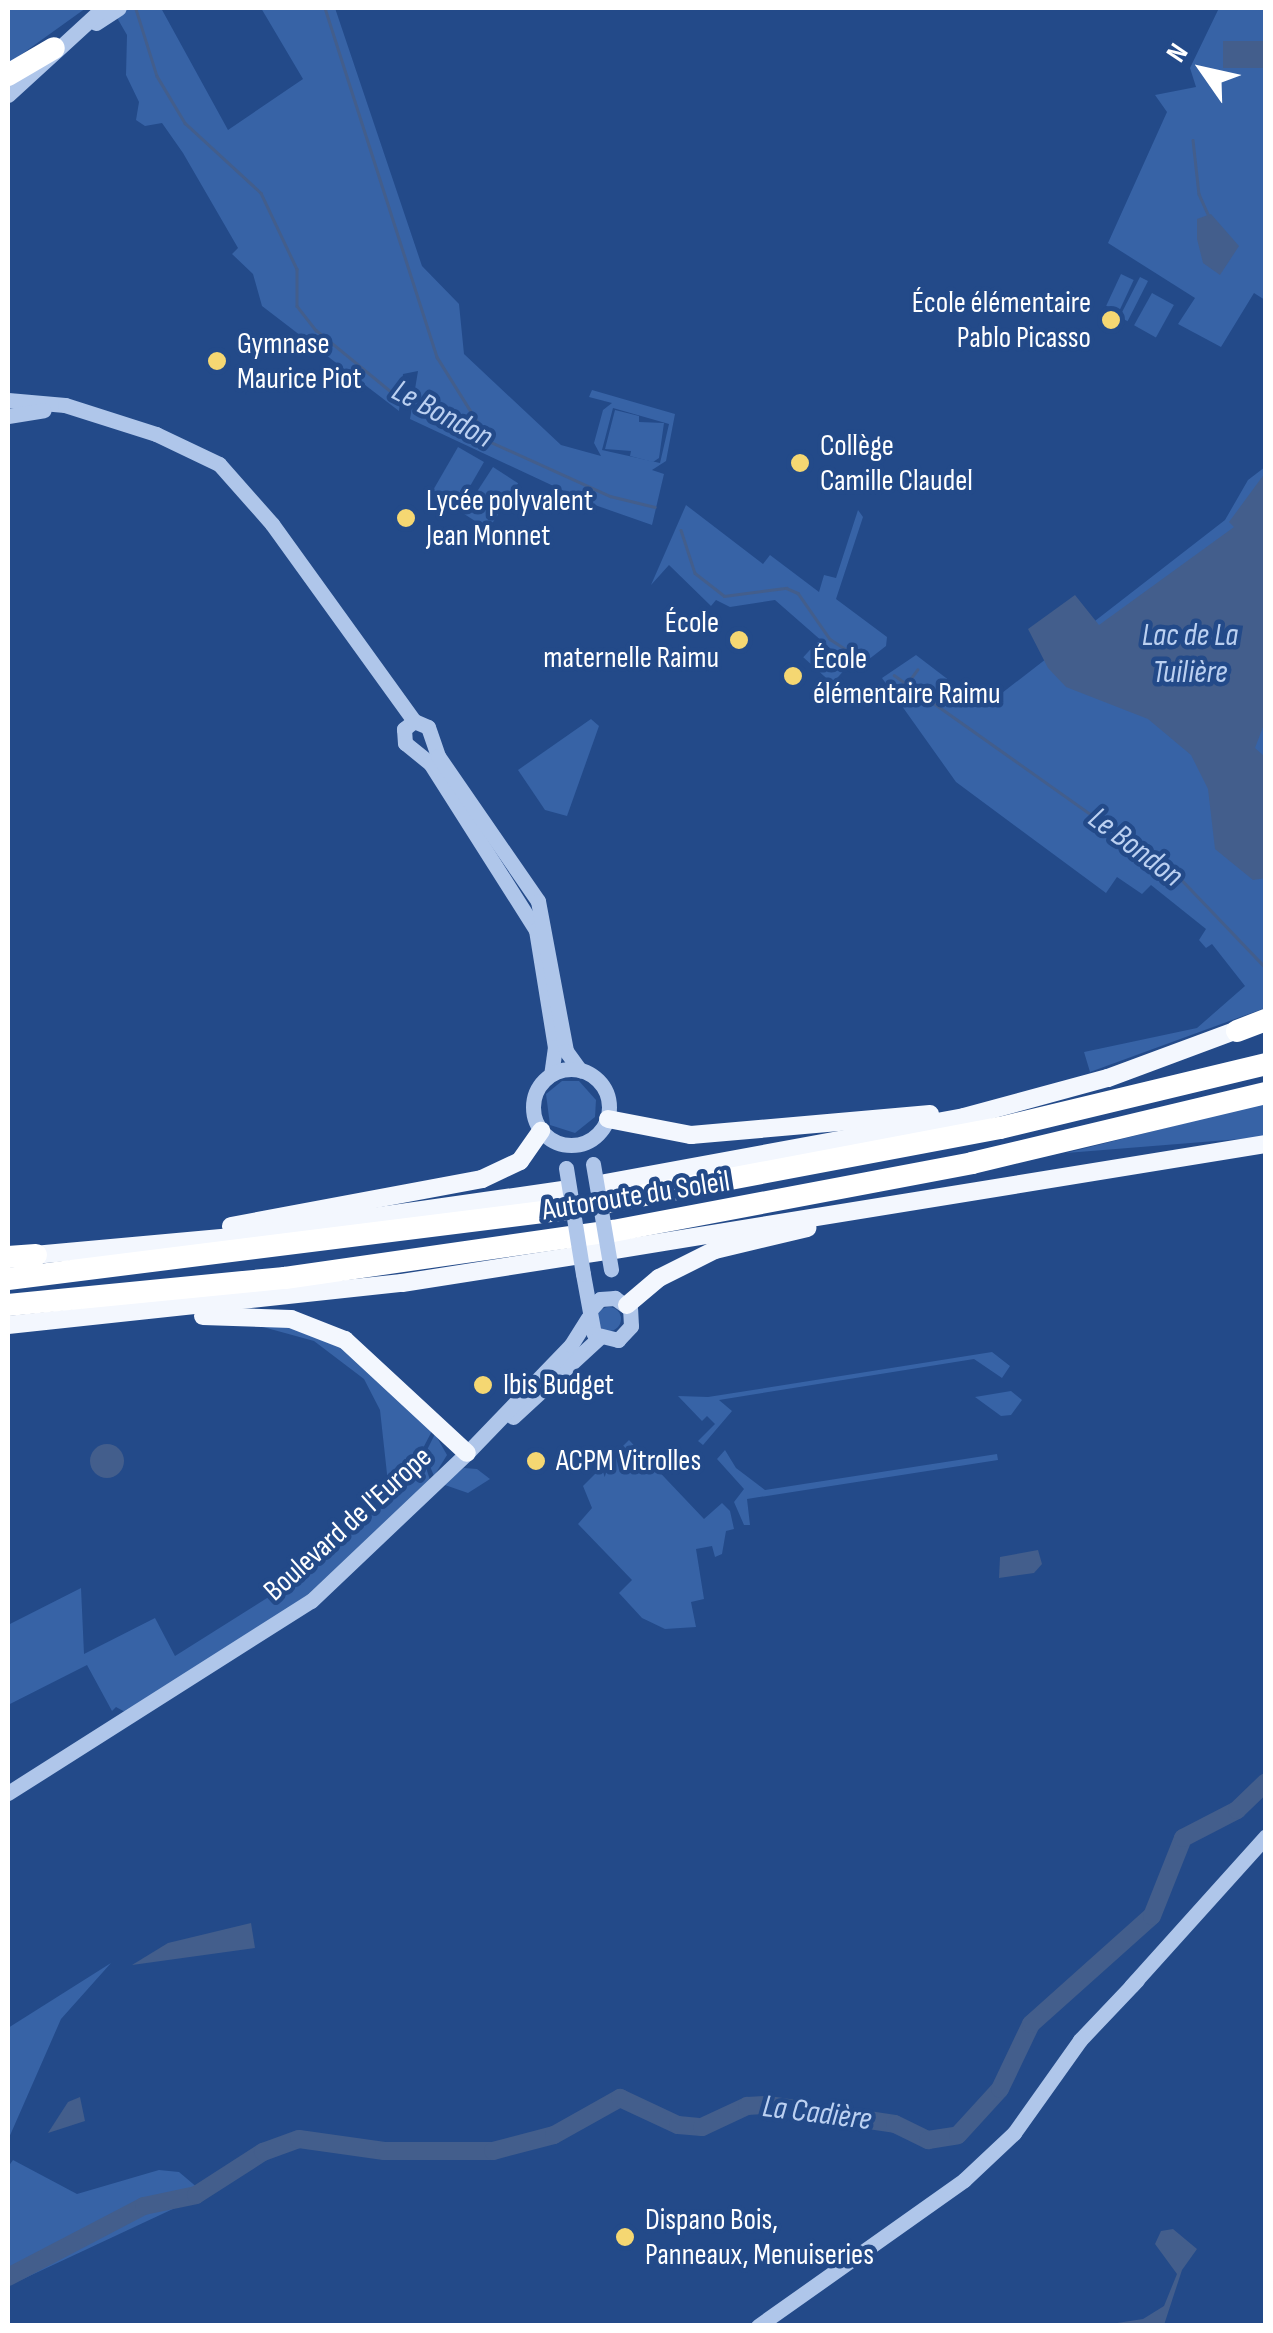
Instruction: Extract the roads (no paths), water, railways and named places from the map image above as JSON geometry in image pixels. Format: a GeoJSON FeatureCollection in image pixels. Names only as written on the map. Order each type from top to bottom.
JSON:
{"type":"FeatureCollection","features":[{"type":"Feature","properties":{"kind":"highway"},"geometry":{"type":"LineString","coordinates":[[8,75],[54,48]]}},
{"type":"Feature","properties":{"kind":"highway"},"geometry":{"type":"LineString","coordinates":[[1237,1031],[1266,1019]]}},
{"type":"Feature","properties":{"kind":"highway","name":"Autoroute du Soleil"},"geometry":{"type":"LineString","coordinates":[[8,1279],[585,1196],[1000,1128],[1266,1064]]}},
{"type":"Feature","properties":{"kind":"highway","name":"Autoroute du Soleil"},"geometry":{"type":"LineString","coordinates":[[8,1305],[285,1278],[613,1231],[972,1163],[1266,1093]]}},
{"type":"Feature","properties":{"kind":"highway"},"geometry":{"type":"LineString","coordinates":[[8,1257],[36,1255]]}},
{"type":"Feature","properties":{"kind":"main road"},"geometry":{"type":"LineString","coordinates":[[36,1255],[585,1196],[902,1130],[1063,1091],[1237,1031]]}},
{"type":"Feature","properties":{"kind":"main road"},"geometry":{"type":"LineString","coordinates":[[608,1118],[691,1135],[925,1114],[1063,1091]]}},
{"type":"Feature","properties":{"kind":"main road"},"geometry":{"type":"LineString","coordinates":[[80,1250],[482,1179],[520,1161],[542,1132]]}},
{"type":"Feature","properties":{"kind":"main road"},"geometry":{"type":"LineString","coordinates":[[15,1325],[597,1256],[1266,1144]]}},
{"type":"Feature","properties":{"kind":"main road"},"geometry":{"type":"LineString","coordinates":[[621,1302],[658,1278],[716,1250],[964,1192]]}},
{"type":"Feature","properties":{"kind":"main road"},"geometry":{"type":"LineString","coordinates":[[15,1325],[229,1314],[292,1319],[364,1354],[466,1453]]}},
{"type":"Feature","properties":{"kind":"street"},"geometry":{"type":"LineString","coordinates":[[8,95],[54,48],[103,8]]}},
{"type":"Feature","properties":{"kind":"street"},"geometry":{"type":"LineString","coordinates":[[54,48],[120,8]]}},
{"type":"Feature","properties":{"kind":"street"},"geometry":{"type":"LineString","coordinates":[[8,400],[53,401],[184,445],[291,553],[414,721],[426,724],[438,756],[538,901],[566,1051],[580,1070],[604,1088],[608,1118],[588,1142],[562,1144],[542,1132],[534,1099],[551,1074],[556,1056],[536,930],[516,888],[430,763],[403,734],[414,721]]}},
{"type":"Feature","properties":{"kind":"street"},"geometry":{"type":"LineString","coordinates":[[8,416],[38,409],[122,424]]}},
{"type":"Feature","properties":{"kind":"street"},"geometry":{"type":"LineString","coordinates":[[412,748],[425,746],[431,736]]}},
{"type":"Feature","properties":{"kind":"street"},"geometry":{"type":"LineString","coordinates":[[551,1074],[580,1070]]}},
{"type":"Feature","properties":{"kind":"street"},"geometry":{"type":"LineString","coordinates":[[588,1142],[593,1164],[597,1256],[621,1302],[628,1332],[612,1341],[599,1338]]}},
{"type":"Feature","properties":{"kind":"street"},"geometry":{"type":"LineString","coordinates":[[562,1144],[589,1314],[599,1338]]}},
{"type":"Feature","properties":{"kind":"street"},"geometry":{"type":"LineString","coordinates":[[589,1314],[621,1302]]}},
{"type":"Feature","properties":{"kind":"street","name":"Boulevard de l'Europe"},"geometry":{"type":"LineString","coordinates":[[8,1793],[296,1612],[466,1453],[571,1345],[589,1314]]}},
{"type":"Feature","properties":{"kind":"street"},"geometry":{"type":"LineString","coordinates":[[466,1453],[599,1338]]}},
{"type":"Feature","properties":{"kind":"street"},"geometry":{"type":"LineString","coordinates":[[758,2326],[937,2204],[1014,2133],[1080,2040],[1266,1836]]}},
{"type":"Feature","properties":{"kind":"water"},"geometry":{"type":"Polygon","coordinates":[[[1223,41],[1265,41],[1265,68],[1223,68],[1223,41]]]}},
{"type":"Feature","properties":{"kind":"water"},"geometry":{"type":"Polygon","coordinates":[[[1211,214],[1239,246],[1220,275],[1203,263],[1197,239],[1197,219],[1211,214]]]}},
{"type":"Feature","properties":{"kind":"water","name":"Lac de La Tuilière"},"geometry":{"type":"Polygon","coordinates":[[[1265,473],[1266,719],[1255,748],[1265,757],[1266,878],[1253,880],[1215,849],[1208,789],[1191,755],[1148,719],[1066,687],[1048,668],[1028,629],[1075,595],[1099,625],[1234,527],[1229,522],[1265,473]]]}},
{"type":"Feature","properties":{"kind":"water"},"geometry":{"type":"Polygon","coordinates":[[[107,1444],[119,1449],[124,1461],[119,1473],[107,1478],[95,1473],[90,1461],[95,1449],[107,1444]]]}},
{"type":"Feature","properties":{"kind":"water"},"geometry":{"type":"Polygon","coordinates":[[[1038,1550],[1042,1564],[1034,1573],[999,1578],[1000,1557],[1038,1550]]]}},
{"type":"Feature","properties":{"kind":"water"},"geometry":{"type":"Polygon","coordinates":[[[251,1923],[255,1948],[132,1965],[168,1943],[251,1923]]]}},
{"type":"Feature","properties":{"kind":"water"},"geometry":{"type":"Polygon","coordinates":[[[80,2097],[85,2121],[48,2133],[68,2102],[80,2097]]]}},
{"type":"Feature","properties":{"kind":"water"},"geometry":{"type":"Polygon","coordinates":[[[1173,2229],[1197,2249],[1182,2270],[1164,2325],[1104,2325],[1143,2319],[1164,2306],[1177,2274],[1155,2244],[1161,2231],[1173,2229]]]}},
{"type":"Feature","properties":{"kind":"waterway"},"geometry":{"type":"LineString","coordinates":[[325,8],[437,357],[483,431]]}},
{"type":"Feature","properties":{"kind":"waterway","name":"Le Bondon"},"geometry":{"type":"LineString","coordinates":[[136,9],[157,76],[185,123],[261,193],[297,269],[297,306],[316,330],[405,403],[610,496],[655,507]]}},
{"type":"Feature","properties":{"kind":"waterway"},"geometry":{"type":"LineString","coordinates":[[1193,140],[1199,194],[1209,216]]}},
{"type":"Feature","properties":{"kind":"waterway","name":"Le Bondon"},"geometry":{"type":"LineString","coordinates":[[681,530],[695,573],[724,596],[786,588],[798,593],[830,639],[861,659]]}},
{"type":"Feature","properties":{"kind":"waterway"},"geometry":{"type":"LineString","coordinates":[[909,681],[917,670]]}},
{"type":"Feature","properties":{"kind":"waterway","name":"Le Bondon"},"geometry":{"type":"LineString","coordinates":[[894,675],[1179,877],[1266,968]]}},
{"type":"Feature","properties":{"kind":"waterway","name":"La Cadière"},"geometry":{"type":"LineString","coordinates":[[8,2277],[144,2206],[196,2195],[263,2152],[299,2139],[384,2151],[493,2151],[554,2135],[620,2098],[678,2125],[702,2127],[747,2106],[768,2105],[895,2124],[928,2140],[958,2135],[1000,2089],[1031,2024],[1152,1916],[1183,1838],[1237,1810],[1266,1782]]}},
{"type":"Feature","properties":{"kind":"place","name":"École élémentaire Pablo Picasso"},"geometry":{"type":"Point","coordinates":[1111,320]}},
{"type":"Feature","properties":{"kind":"place","name":"Gymnase Maurice Piot"},"geometry":{"type":"Point","coordinates":[217,361]}},
{"type":"Feature","properties":{"kind":"place","name":"Collège Camille Claudel"},"geometry":{"type":"Point","coordinates":[800,463]}},
{"type":"Feature","properties":{"kind":"place","name":"Lycée polyvalent Jean Monnet"},"geometry":{"type":"Point","coordinates":[406,518]}},
{"type":"Feature","properties":{"kind":"place","name":"École maternelle Raimu"},"geometry":{"type":"Point","coordinates":[739,640]}},
{"type":"Feature","properties":{"kind":"place","name":"École élémentaire Raimu"},"geometry":{"type":"Point","coordinates":[793,676]}},
{"type":"Feature","properties":{"kind":"place","name":"Ibis Budget"},"geometry":{"type":"Point","coordinates":[483,1385]}},
{"type":"Feature","properties":{"kind":"place","name":"ACPM Vitrolles"},"geometry":{"type":"Point","coordinates":[536,1461]}},
{"type":"Feature","properties":{"kind":"place","name":"Dispano Bois, Panneaux, Menuiseries"},"geometry":{"type":"Point","coordinates":[625,2237]}}]}
